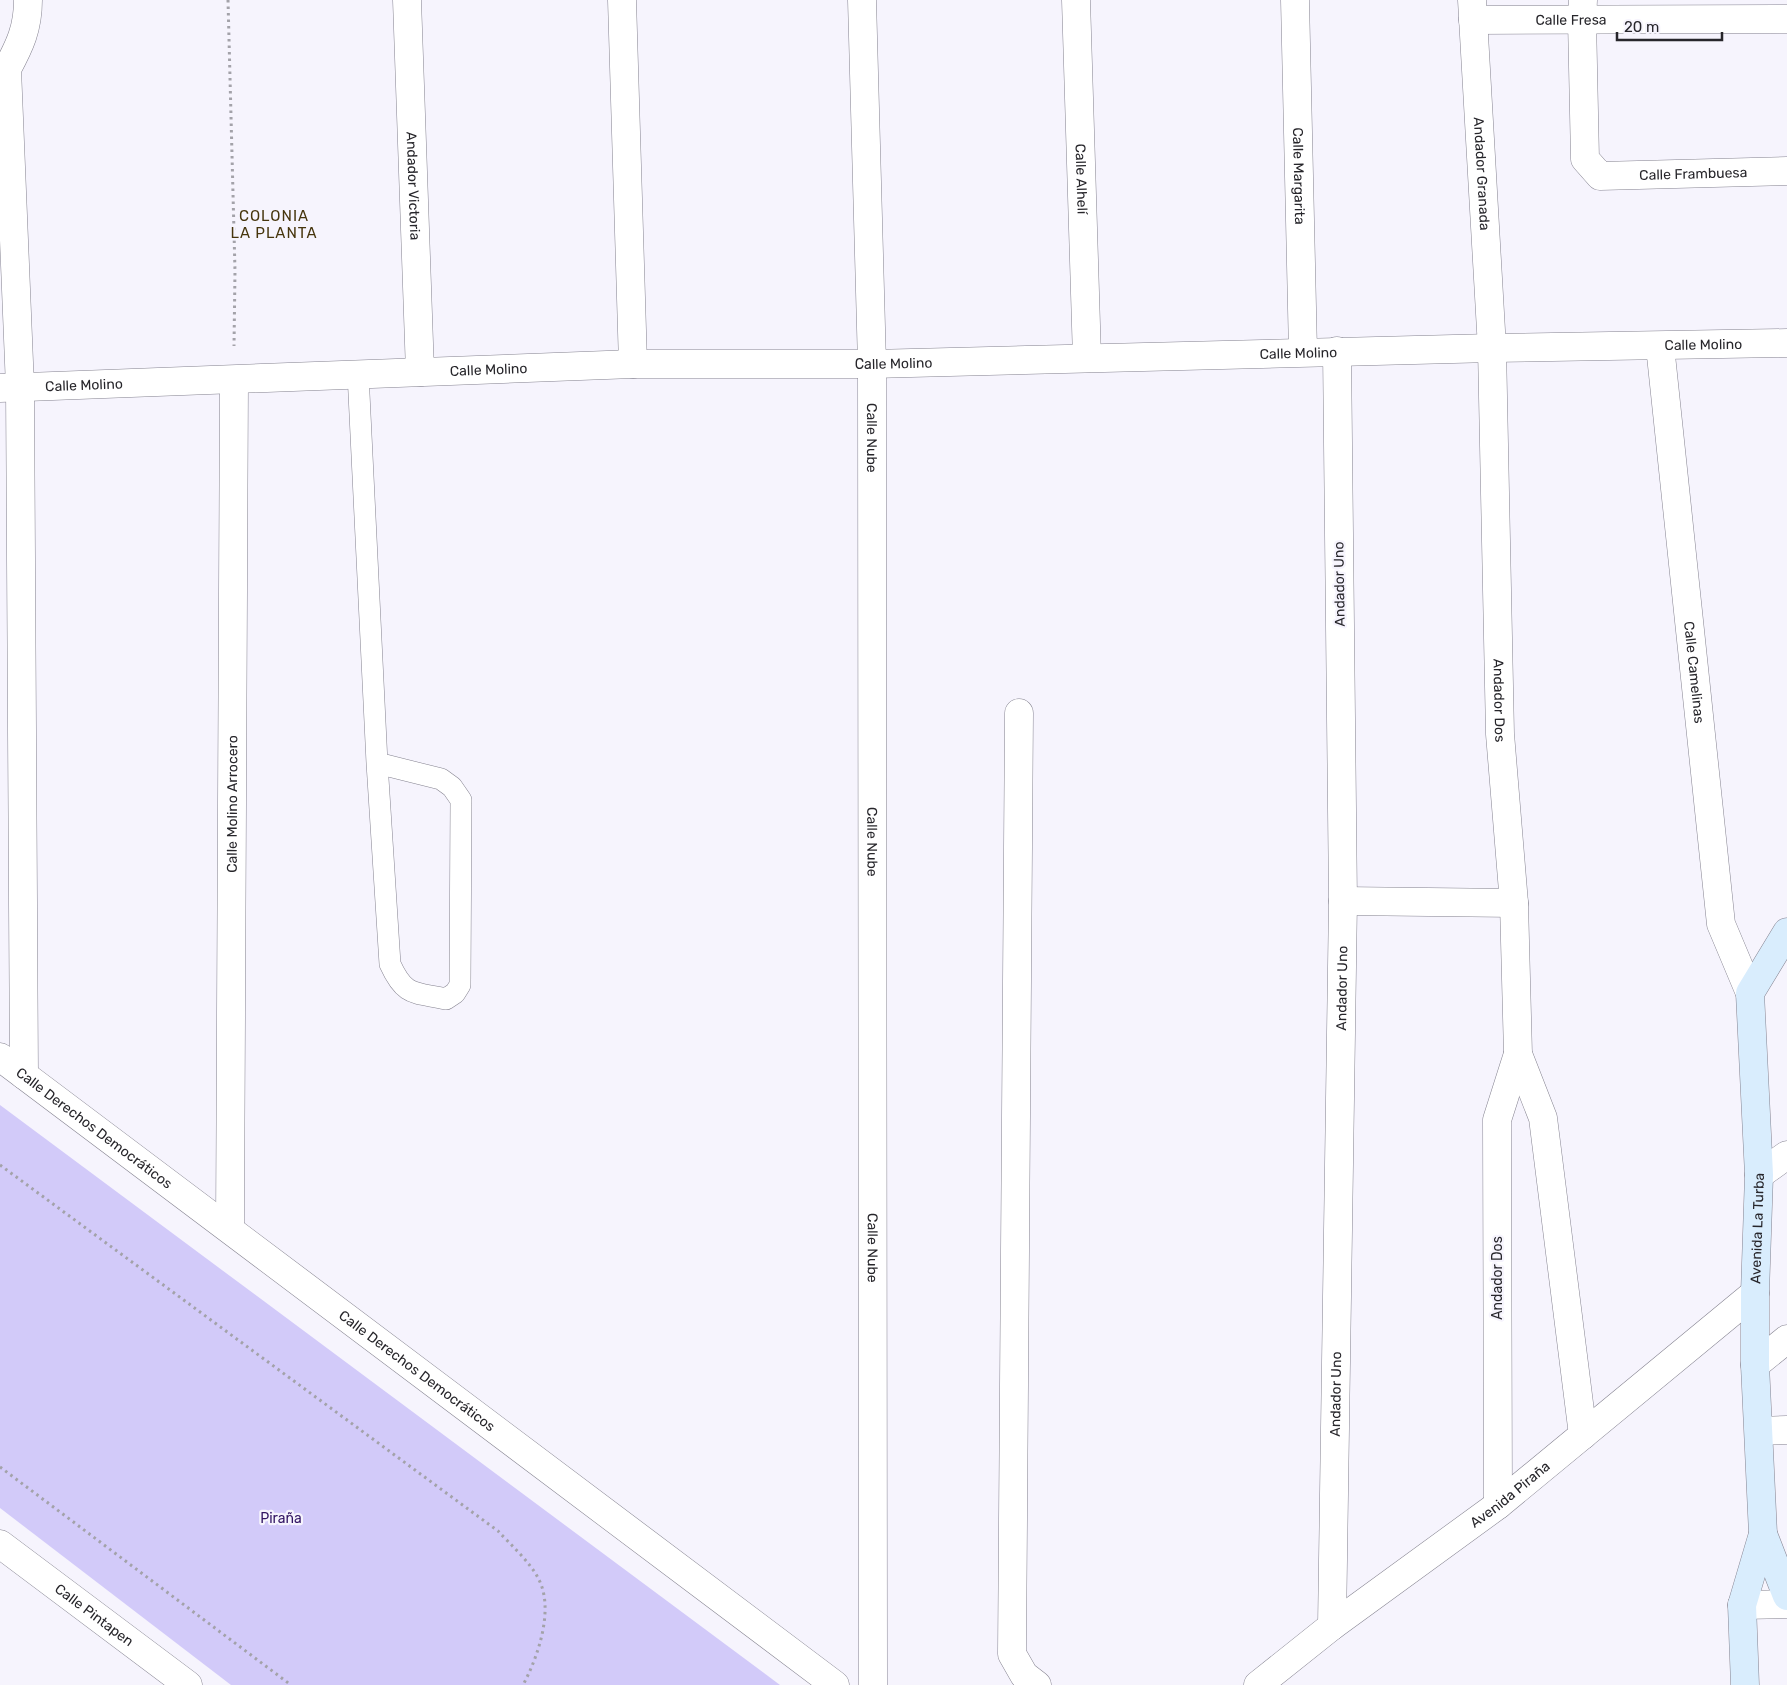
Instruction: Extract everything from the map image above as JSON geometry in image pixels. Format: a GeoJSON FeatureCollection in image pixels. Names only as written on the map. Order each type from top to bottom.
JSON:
{"type":"FeatureCollection","features":[{"type":"Feature","properties":{"kind":"main road"},"geometry":{"type":"LineString","coordinates":[[1750,993],[1787,932]]}},
{"type":"Feature","properties":{"kind":"main road","name":"Avenida La Turba"},"geometry":{"type":"LineString","coordinates":[[1750,993],[1759,1175],[1755,1293],[1755,1365],[1763,1534],[1787,1596]]}},
{"type":"Feature","properties":{"kind":"main road","name":"Avenida La Turba"},"geometry":{"type":"LineString","coordinates":[[1745,1685],[1742,1604],[1763,1534]]}},
{"type":"Feature","properties":{"kind":"street"},"geometry":{"type":"LineString","coordinates":[[24,1075],[10,388],[7,69],[20,45],[28,17],[28,0]]}},
{"type":"Feature","properties":{"kind":"street","name":"Andador Victoria"},"geometry":{"type":"LineString","coordinates":[[407,0],[420,372]]}},
{"type":"Feature","properties":{"kind":"street"},"geometry":{"type":"LineString","coordinates":[[622,0],[634,364]]}},
{"type":"Feature","properties":{"kind":"street","name":"Calle Nube"},"geometry":{"type":"LineString","coordinates":[[862,0],[872,364],[873,1685]]}},
{"type":"Feature","properties":{"kind":"street","name":"Calle Alhelí"},"geometry":{"type":"LineString","coordinates":[[1076,0],[1087,358]]}},
{"type":"Feature","properties":{"kind":"street","name":"Calle Margarita"},"geometry":{"type":"LineString","coordinates":[[1295,0],[1303,352]]}},
{"type":"Feature","properties":{"kind":"street","name":"Calle Fresa"},"geometry":{"type":"LineString","coordinates":[[1473,10],[1582,10],[1787,19]]}},
{"type":"Feature","properties":{"kind":"street","name":"Andador Granada"},"geometry":{"type":"LineString","coordinates":[[1473,10],[1492,348]]}},
{"type":"Feature","properties":{"kind":"street","name":"Calle Frambuesa"},"geometry":{"type":"LineString","coordinates":[[1582,10],[1585,159],[1600,176],[1787,171]]}},
{"type":"Feature","properties":{"kind":"street","name":"Calle Molino"},"geometry":{"type":"LineString","coordinates":[[10,388],[234,380],[358,373],[634,364],[872,364],[1337,351],[1787,343]]}},
{"type":"Feature","properties":{"kind":"street","name":"Calle Camelinas"},"geometry":{"type":"LineString","coordinates":[[1660,346],[1721,924],[1750,993]]}},
{"type":"Feature","properties":{"kind":"street","name":"Andador Dos"},"geometry":{"type":"LineString","coordinates":[[1492,348],[1500,734],[1514,903],[1518,1054],[1497,1120],[1498,1505]]}},
{"type":"Feature","properties":{"kind":"street","name":"Andador Uno"},"geometry":{"type":"LineString","coordinates":[[1332,1626],[1343,901],[1337,351]]}},
{"type":"Feature","properties":{"kind":"street","name":"Calle Molino Arrocero"},"geometry":{"type":"LineString","coordinates":[[230,1228],[234,380]]}},
{"type":"Feature","properties":{"kind":"street"},"geometry":{"type":"LineString","coordinates":[[1020,713],[1012,1654],[1024,1675],[1037,1685]]}},
{"type":"Feature","properties":{"kind":"street"},"geometry":{"type":"LineString","coordinates":[[1343,901],[1514,903]]}},
{"type":"Feature","properties":{"kind":"street","name":"Andador Dos"},"geometry":{"type":"LineString","coordinates":[[1518,1054],[1543,1118],[1583,1435]]}},
{"type":"Feature","properties":{"kind":"street","name":"Calle Derechos Democráticos"},"geometry":{"type":"LineString","coordinates":[[0,1057],[230,1228],[835,1685]]}},
{"type":"Feature","properties":{"kind":"street"},"geometry":{"type":"LineString","coordinates":[[1759,1175],[1787,1155]]}},
{"type":"Feature","properties":{"kind":"street","name":"Avenida Piraña"},"geometry":{"type":"LineString","coordinates":[[1258,1685],[1332,1626],[1498,1505],[1755,1293]]}},
{"type":"Feature","properties":{"kind":"street"},"geometry":{"type":"LineString","coordinates":[[1755,1365],[1787,1339]]}},
{"type":"Feature","properties":{"kind":"street"},"geometry":{"type":"LineString","coordinates":[[1759,1432],[1787,1430]]}},
{"type":"Feature","properties":{"kind":"street","name":"Calle Pintapen"},"geometry":{"type":"LineString","coordinates":[[0,1544],[188,1685]]}},
{"type":"Feature","properties":{"kind":"street"},"geometry":{"type":"LineString","coordinates":[[1742,1604],[1787,1604]]}},
{"type":"Feature","properties":{"kind":"lane"},"geometry":{"type":"LineString","coordinates":[[358,373],[377,763],[390,964],[398,981],[408,991],[446,999],[455,993],[460,985],[461,800],[452,788],[441,779],[377,763]]}},
{"type":"Feature","properties":{"kind":"path"},"geometry":{"type":"LineString","coordinates":[[228,0],[235,271],[234,380]]}},
{"type":"Feature","properties":{"kind":"path"},"geometry":{"type":"LineString","coordinates":[[0,1166],[498,1531],[539,1578],[546,1606],[543,1634],[522,1685]]}},
{"type":"Feature","properties":{"kind":"path"},"geometry":{"type":"LineString","coordinates":[[0,1468],[291,1685]]}},
{"type":"Feature","properties":{"kind":"green space","name":"Piraña"},"geometry":{"type":"Polygon","coordinates":[[[0,1105],[780,1685],[231,1685],[0,1508],[0,1105]]]}},
{"type":"Feature","properties":{"kind":"district","name":"COLONIA LA PLANTA"},"geometry":{"type":"Point","coordinates":[274,224]}}]}
